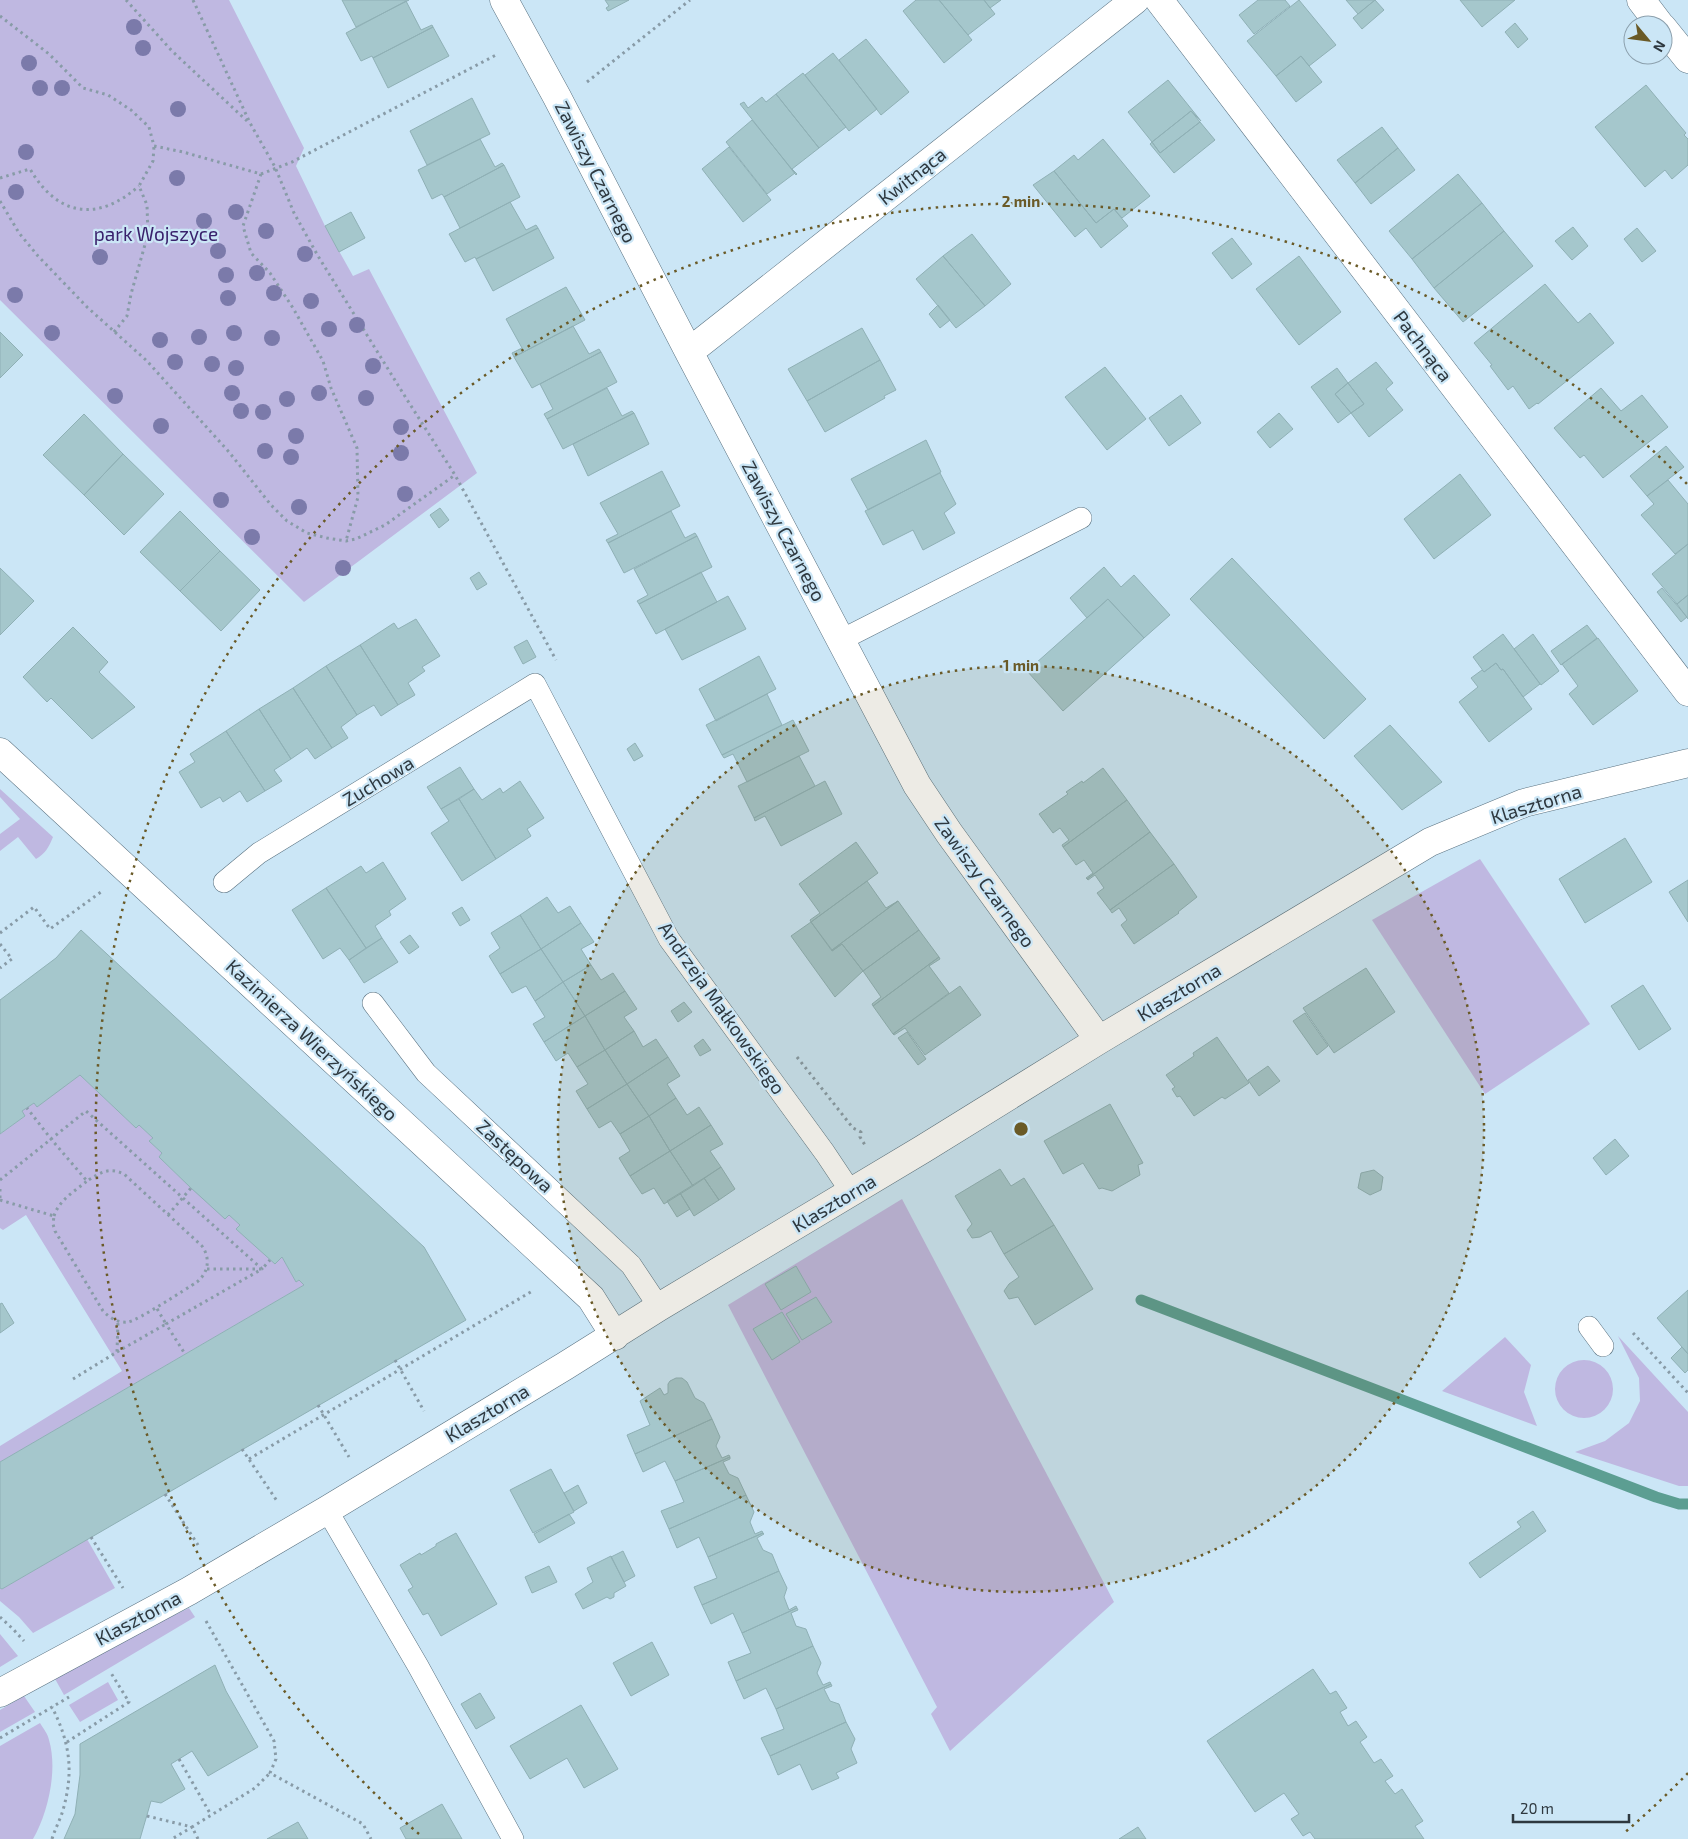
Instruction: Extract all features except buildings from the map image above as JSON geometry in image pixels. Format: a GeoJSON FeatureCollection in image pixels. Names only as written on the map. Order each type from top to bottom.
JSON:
{"type":"FeatureCollection","features":[{"type":"Feature","properties":{"kind":"street","name":"Zawiszy Czarnego"},"geometry":{"type":"LineString","coordinates":[[504,0],[557,97],[688,352],[916,785],[1099,1040]]}},
{"type":"Feature","properties":{"kind":"street","name":"Kwitnąca"},"geometry":{"type":"LineString","coordinates":[[688,352],[1135,0]]}},
{"type":"Feature","properties":{"kind":"street","name":"Pachnąca"},"geometry":{"type":"LineString","coordinates":[[1159,0],[1688,692]]}},
{"type":"Feature","properties":{"kind":"street"},"geometry":{"type":"LineString","coordinates":[[1640,0],[1652,15]]}},
{"type":"Feature","properties":{"kind":"street"},"geometry":{"type":"LineString","coordinates":[[1673,40],[1688,59]]}},
{"type":"Feature","properties":{"kind":"street","name":"Kazimierza Wierzyńskiego"},"geometry":{"type":"LineString","coordinates":[[0,752],[591,1298],[615,1336]]}},
{"type":"Feature","properties":{"kind":"street","name":"Klasztorna"},"geometry":{"type":"LineString","coordinates":[[0,1693],[189,1591],[327,1510],[1099,1040],[1430,842],[1524,803],[1688,763]]}},
{"type":"Feature","properties":{"kind":"lane"},"geometry":{"type":"LineString","coordinates":[[841,640],[1080,518]]}},
{"type":"Feature","properties":{"kind":"lane","name":"Zuchowa"},"geometry":{"type":"LineString","coordinates":[[224,882],[259,853],[535,684]]}},
{"type":"Feature","properties":{"kind":"lane","name":"Andrzeja Małkowskiego"},"geometry":{"type":"LineString","coordinates":[[535,684],[669,939],[825,1153],[851,1192]]}},
{"type":"Feature","properties":{"kind":"lane","name":"Zastępowa"},"geometry":{"type":"LineString","coordinates":[[374,1003],[426,1073],[631,1265],[659,1307]]}},
{"type":"Feature","properties":{"kind":"lane"},"geometry":{"type":"LineString","coordinates":[[1589,1327],[1603,1346]]}},
{"type":"Feature","properties":{"kind":"lane"},"geometry":{"type":"LineString","coordinates":[[327,1510],[418,1666],[513,1839]]}},
{"type":"Feature","properties":{"kind":"path"},"geometry":{"type":"LineString","coordinates":[[126,0],[172,51],[250,123]]}},
{"type":"Feature","properties":{"kind":"path"},"geometry":{"type":"LineString","coordinates":[[193,0],[250,123],[275,167]]}},
{"type":"Feature","properties":{"kind":"path"},"geometry":{"type":"LineString","coordinates":[[557,97],[579,89],[690,0]]}},
{"type":"Feature","properties":{"kind":"path"},"geometry":{"type":"LineString","coordinates":[[0,16],[49,54],[82,88],[108,96],[130,110],[149,127],[154,146],[153,161],[139,186],[126,197],[88,211],[69,207],[52,198],[36,180],[30,169],[0,178]]}},
{"type":"Feature","properties":{"kind":"path"},"geometry":{"type":"LineString","coordinates":[[154,146],[261,174],[292,162],[525,40]]}},
{"type":"Feature","properties":{"kind":"path"},"geometry":{"type":"LineString","coordinates":[[261,174],[243,226],[251,253],[270,273],[293,308],[323,361],[331,388],[357,448],[358,497],[346,541]]}},
{"type":"Feature","properties":{"kind":"path"},"geometry":{"type":"LineString","coordinates":[[114,332],[127,316],[131,294],[148,234],[147,205],[139,186]]}},
{"type":"Feature","properties":{"kind":"path"},"geometry":{"type":"LineString","coordinates":[[0,201],[19,233],[38,256],[114,332],[146,361],[230,452],[271,506],[287,521],[307,533],[326,538],[346,541],[356,539],[386,525],[455,475]]}},
{"type":"Feature","properties":{"kind":"path"},"geometry":{"type":"LineString","coordinates":[[0,933],[34,907],[50,929],[106,888]]}},
{"type":"Feature","properties":{"kind":"path"},"geometry":{"type":"LineString","coordinates":[[0,944],[12,959],[0,968]]}},
{"type":"Feature","properties":{"kind":"path"},"geometry":{"type":"LineString","coordinates":[[27,1108],[87,1181]]}},
{"type":"Feature","properties":{"kind":"path"},"geometry":{"type":"LineString","coordinates":[[0,1180],[86,1111],[262,1269]]}},
{"type":"Feature","properties":{"kind":"path"},"geometry":{"type":"LineString","coordinates":[[104,1170],[114,1170],[124,1174],[168,1215],[202,1246],[207,1255],[207,1269],[203,1277],[132,1320],[126,1322],[110,1318],[98,1303],[55,1231],[52,1224],[56,1211],[63,1201],[87,1181],[104,1170]]}},
{"type":"Feature","properties":{"kind":"path"},"geometry":{"type":"LineString","coordinates":[[168,1215],[191,1188]]}},
{"type":"Feature","properties":{"kind":"path"},"geometry":{"type":"LineString","coordinates":[[0,1189],[2,1198],[0,1200],[54,1216]]}},
{"type":"Feature","properties":{"kind":"path"},"geometry":{"type":"LineString","coordinates":[[73,1379],[262,1269],[270,1260]]}},
{"type":"Feature","properties":{"kind":"path"},"geometry":{"type":"LineString","coordinates":[[207,1269],[262,1269]]}},
{"type":"Feature","properties":{"kind":"path"},"geometry":{"type":"LineString","coordinates":[[249,1459],[539,1287]]}},
{"type":"Feature","properties":{"kind":"path"},"geometry":{"type":"LineString","coordinates":[[156,1307],[185,1354]]}},
{"type":"Feature","properties":{"kind":"path"},"geometry":{"type":"LineString","coordinates":[[117,1352],[118,1321]]}},
{"type":"Feature","properties":{"kind":"path"},"geometry":{"type":"LineString","coordinates":[[1630,1330],[1688,1393]]}},
{"type":"Feature","properties":{"kind":"path"},"geometry":{"type":"LineString","coordinates":[[395,1360],[424,1412]]}},
{"type":"Feature","properties":{"kind":"path"},"geometry":{"type":"LineString","coordinates":[[318,1405],[354,1464]]}},
{"type":"Feature","properties":{"kind":"path"},"geometry":{"type":"LineString","coordinates":[[242,1449],[278,1503]]}},
{"type":"Feature","properties":{"kind":"path"},"geometry":{"type":"LineString","coordinates":[[165,1494],[198,1547]]}},
{"type":"Feature","properties":{"kind":"path"},"geometry":{"type":"LineString","coordinates":[[91,1536],[128,1595]]}},
{"type":"Feature","properties":{"kind":"path"},"geometry":{"type":"LineString","coordinates":[[172,1839],[256,1788],[270,1773],[276,1759],[274,1741],[189,1591]]}},
{"type":"Feature","properties":{"kind":"path"},"geometry":{"type":"LineString","coordinates":[[67,1742],[129,1702],[111,1673]]}},
{"type":"Feature","properties":{"kind":"path"},"geometry":{"type":"LineString","coordinates":[[0,1738],[52,1707],[67,1742],[70,1772],[63,1810],[52,1839]]}},
{"type":"Feature","properties":{"kind":"path"},"geometry":{"type":"LineString","coordinates":[[179,1759],[211,1815]]}},
{"type":"Feature","properties":{"kind":"path"},"geometry":{"type":"LineString","coordinates":[[270,1773],[363,1824],[371,1839]]}},
{"type":"Feature","properties":{"kind":"path"},"geometry":{"type":"LineString","coordinates":[[147,1816],[192,1827],[198,1839]]}},
{"type":"Feature","properties":{"kind":"green space","name":"park Wojszyce"},"geometry":{"type":"Polygon","coordinates":[[[0,0],[229,0],[304,148],[296,166],[325,226],[353,276],[369,269],[477,473],[304,602],[0,300],[0,0]]]}},
{"type":"Feature","properties":{"kind":"green space"},"geometry":{"type":"Polygon","coordinates":[[[0,789],[53,837],[46,850],[36,859],[18,837],[0,851],[0,834],[20,819],[0,797],[0,789]]]}},
{"type":"Feature","properties":{"kind":"green space"},"geometry":{"type":"Polygon","coordinates":[[[1480,859],[1590,1024],[1485,1094],[1372,920],[1480,859]]]}},
{"type":"Feature","properties":{"kind":"green space"},"geometry":{"type":"Polygon","coordinates":[[[80,1075],[136,1128],[139,1125],[153,1138],[149,1141],[162,1153],[159,1157],[191,1188],[229,1215],[240,1225],[237,1229],[275,1264],[282,1257],[296,1282],[299,1280],[304,1285],[0,1462],[0,1446],[122,1371],[26,1215],[3,1230],[0,1228],[0,1134],[25,1116],[22,1111],[34,1103],[37,1106],[80,1075]]]}},
{"type":"Feature","properties":{"kind":"green space"},"geometry":{"type":"Polygon","coordinates":[[[902,1199],[1114,1602],[950,1751],[931,1714],[937,1707],[728,1305],[902,1199]]]}},
{"type":"Feature","properties":{"kind":"green space"},"geometry":{"type":"Polygon","coordinates":[[[1618,1336],[1688,1412],[1688,1486],[1679,1486],[1575,1452],[1605,1441],[1629,1423],[1640,1401],[1639,1378],[1618,1336]]]}},
{"type":"Feature","properties":{"kind":"green space"},"geometry":{"type":"Polygon","coordinates":[[[1505,1337],[1531,1365],[1524,1392],[1537,1426],[1442,1391],[1505,1337]]]}},
{"type":"Feature","properties":{"kind":"green space"},"geometry":{"type":"Polygon","coordinates":[[[1584,1360],[1595,1362],[1608,1373],[1613,1389],[1611,1400],[1600,1413],[1584,1418],[1573,1416],[1560,1405],[1555,1389],[1557,1378],[1568,1365],[1584,1360]]]}},
{"type":"Feature","properties":{"kind":"green space"},"geometry":{"type":"Polygon","coordinates":[[[87,1539],[115,1588],[33,1633],[19,1617],[0,1601],[0,1588],[2,1589],[87,1539]]]}},
{"type":"Feature","properties":{"kind":"green space"},"geometry":{"type":"Polygon","coordinates":[[[189,1608],[195,1617],[64,1695],[54,1677],[122,1640],[189,1608]]]}},
{"type":"Feature","properties":{"kind":"green space"},"geometry":{"type":"Polygon","coordinates":[[[0,1634],[18,1656],[0,1667],[0,1634]]]}},
{"type":"Feature","properties":{"kind":"green space"},"geometry":{"type":"Polygon","coordinates":[[[108,1682],[118,1700],[80,1722],[69,1705],[108,1682]]]}},
{"type":"Feature","properties":{"kind":"green space"},"geometry":{"type":"Polygon","coordinates":[[[24,1696],[35,1712],[0,1732],[0,1710],[24,1696]]]}},
{"type":"Feature","properties":{"kind":"green space"},"geometry":{"type":"Polygon","coordinates":[[[40,1723],[47,1733],[52,1752],[52,1778],[43,1817],[33,1839],[0,1839],[0,1746],[40,1723]]]}},
{"type":"Feature","properties":{"kind":"waterway"},"geometry":{"type":"LineString","coordinates":[[1141,1300],[1656,1497],[1679,1504],[1688,1504]]}}]}
